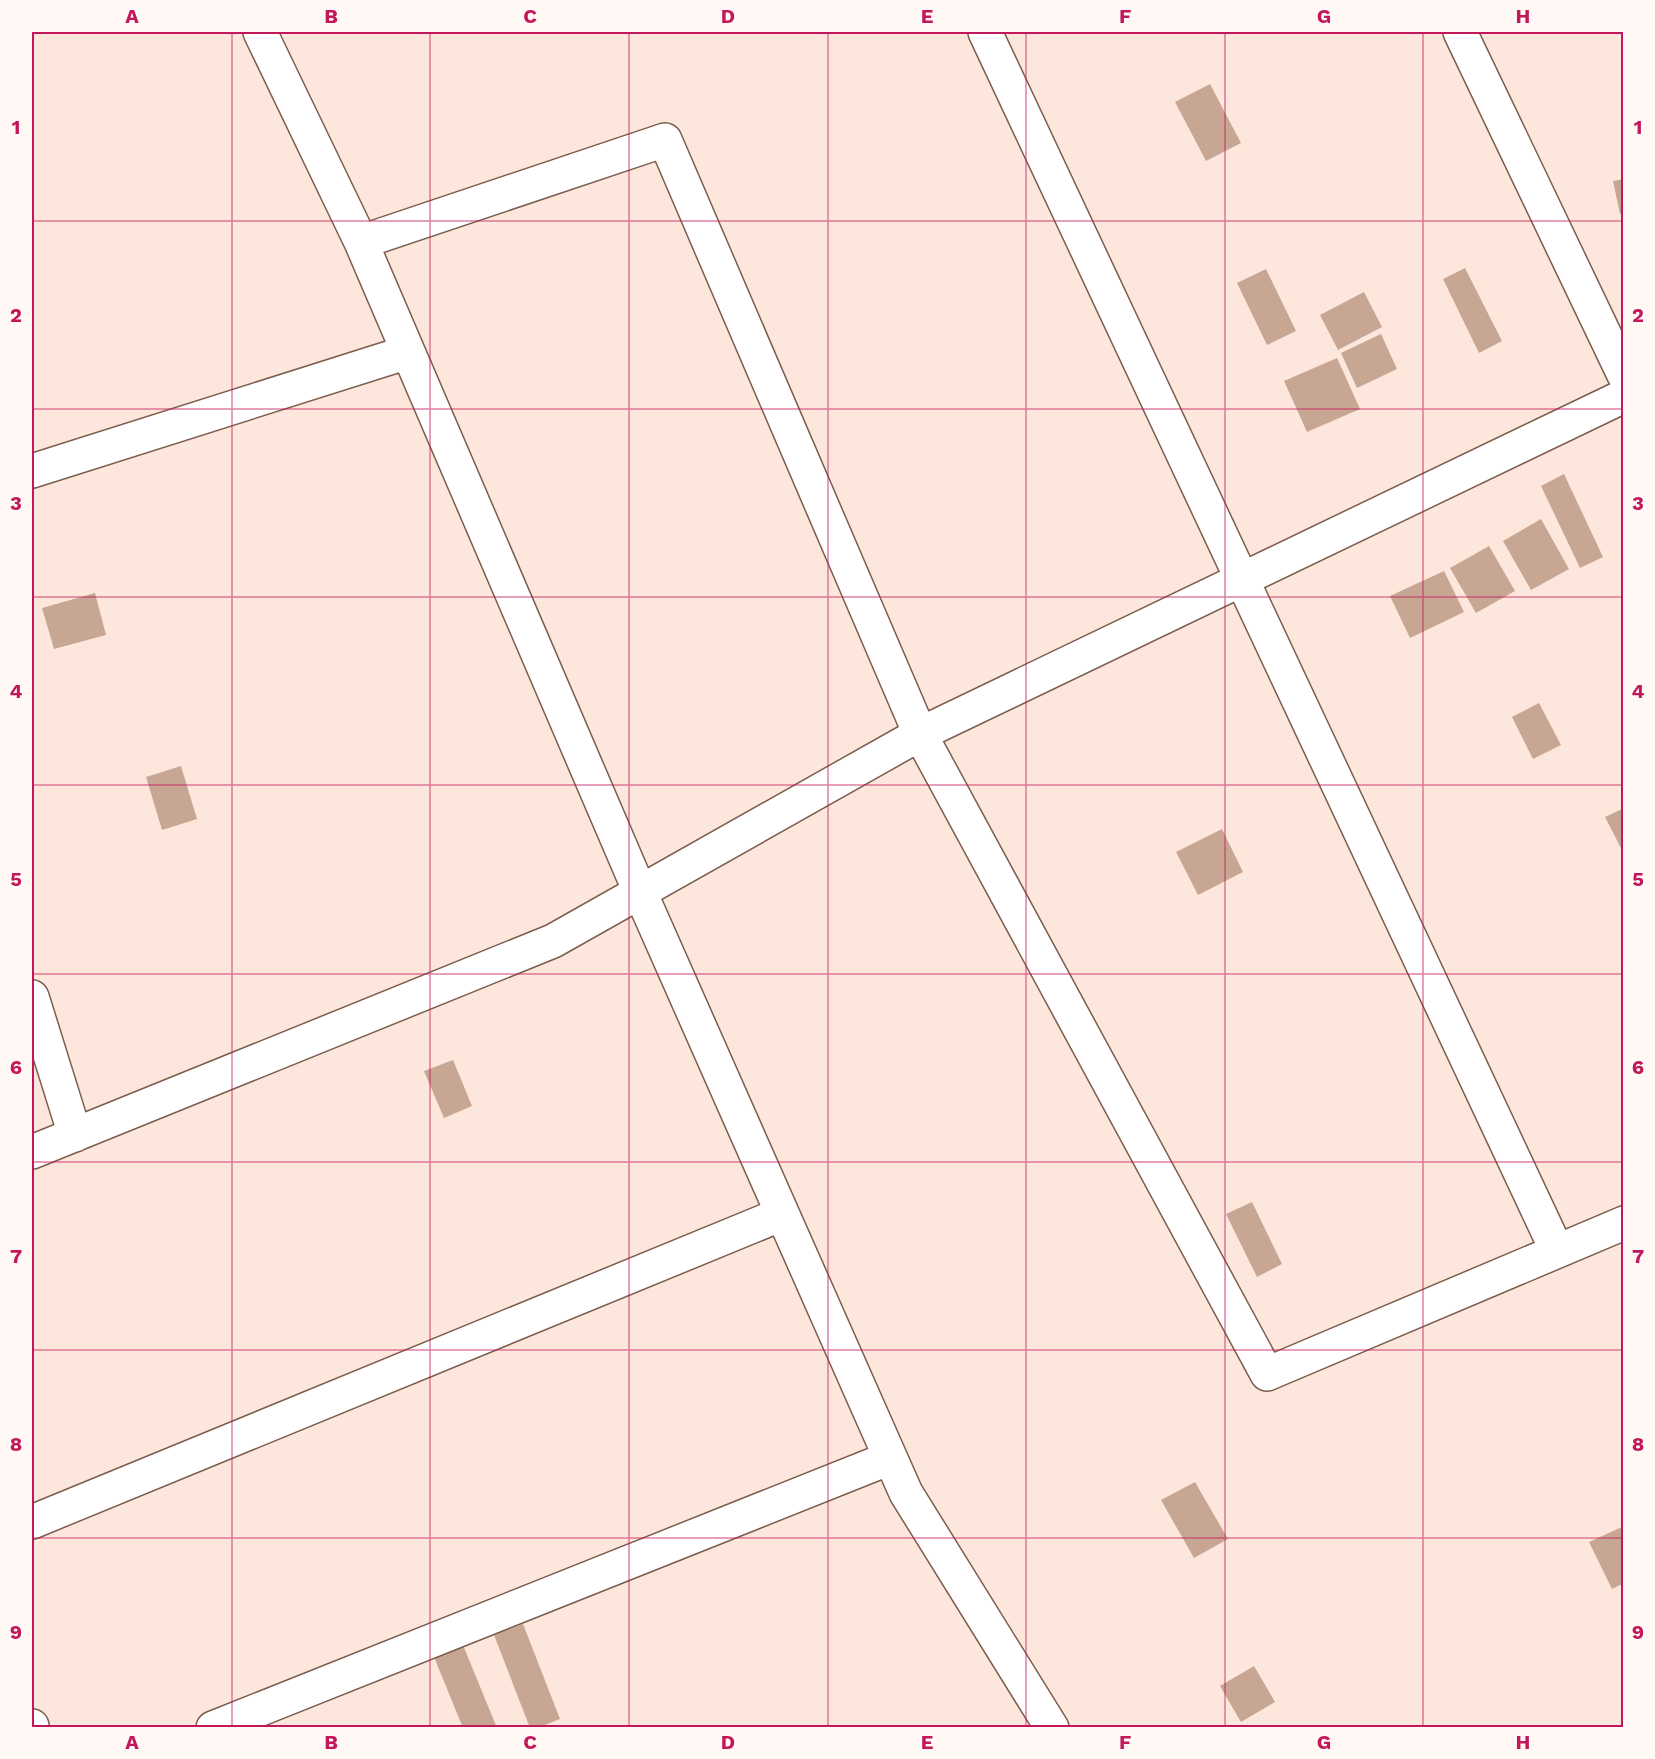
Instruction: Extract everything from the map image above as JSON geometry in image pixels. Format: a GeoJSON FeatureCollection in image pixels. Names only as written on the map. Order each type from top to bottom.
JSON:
{"type":"FeatureCollection","features":[{"type":"Feature","properties":{"kind":"street"},"geometry":{"type":"LineString","coordinates":[[260,32],[361,242],[640,892],[906,1493],[1039,1724]]}},
{"type":"Feature","properties":{"kind":"street"},"geometry":{"type":"LineString","coordinates":[[985,32],[1557,1251]]}},
{"type":"Feature","properties":{"kind":"street"},"geometry":{"type":"LineString","coordinates":[[1460,32],[1623,375]]}},
{"type":"Feature","properties":{"kind":"street"},"geometry":{"type":"LineString","coordinates":[[361,242],[665,140],[920,734],[1267,1374],[1623,1222]]}},
{"type":"Feature","properties":{"kind":"street"},"geometry":{"type":"LineString","coordinates":[[32,471],[408,352]]}},
{"type":"Feature","properties":{"kind":"street"},"geometry":{"type":"LineString","coordinates":[[32,1152],[553,941],[920,734],[1623,396]]}},
{"type":"Feature","properties":{"kind":"street"},"geometry":{"type":"LineString","coordinates":[[32,997],[75,1135]]}},
{"type":"Feature","properties":{"kind":"street"},"geometry":{"type":"LineString","coordinates":[[32,1522],[782,1214]]}},
{"type":"Feature","properties":{"kind":"street"},"geometry":{"type":"LineString","coordinates":[[213,1728],[890,1458]]}},
{"type":"Feature","properties":{"kind":"building"},"geometry":{"type":"Polygon","coordinates":[[[1210,84],[1241,143],[1206,161],[1175,102],[1210,84]]]}},
{"type":"Feature","properties":{"kind":"building"},"geometry":{"type":"Polygon","coordinates":[[[1624,179],[1624,213],[1620,214],[1613,181],[1624,179]]]}},
{"type":"Feature","properties":{"kind":"building"},"geometry":{"type":"Polygon","coordinates":[[[1465,268],[1502,341],[1479,353],[1443,279],[1465,268]]]}},
{"type":"Feature","properties":{"kind":"building"},"geometry":{"type":"Polygon","coordinates":[[[1266,269],[1296,331],[1267,345],[1237,283],[1266,269]]]}},
{"type":"Feature","properties":{"kind":"building"},"geometry":{"type":"Polygon","coordinates":[[[1364,292],[1382,327],[1338,350],[1320,315],[1364,292]]]}},
{"type":"Feature","properties":{"kind":"building"},"geometry":{"type":"Polygon","coordinates":[[[1381,334],[1397,369],[1357,388],[1341,353],[1381,334]]]}},
{"type":"Feature","properties":{"kind":"building"},"geometry":{"type":"Polygon","coordinates":[[[1337,358],[1360,409],[1307,432],[1284,381],[1337,358]]]}},
{"type":"Feature","properties":{"kind":"building"},"geometry":{"type":"Polygon","coordinates":[[[1564,474],[1603,557],[1580,568],[1541,486],[1564,474]]]}},
{"type":"Feature","properties":{"kind":"building"},"geometry":{"type":"Polygon","coordinates":[[[1541,519],[1569,569],[1531,590],[1503,541],[1541,519]]]}},
{"type":"Feature","properties":{"kind":"building"},"geometry":{"type":"Polygon","coordinates":[[[1489,546],[1515,591],[1476,613],[1450,568],[1489,546]]]}},
{"type":"Feature","properties":{"kind":"building"},"geometry":{"type":"Polygon","coordinates":[[[1444,571],[1464,612],[1410,638],[1390,596],[1444,571]]]}},
{"type":"Feature","properties":{"kind":"building"},"geometry":{"type":"Polygon","coordinates":[[[95,593],[106,635],[54,649],[42,608],[95,593]]]}},
{"type":"Feature","properties":{"kind":"building"},"geometry":{"type":"Polygon","coordinates":[[[1539,703],[1561,745],[1533,759],[1512,717],[1539,703]]]}},
{"type":"Feature","properties":{"kind":"building"},"geometry":{"type":"Polygon","coordinates":[[[181,766],[197,819],[162,830],[146,777],[181,766]]]}},
{"type":"Feature","properties":{"kind":"building"},"geometry":{"type":"Polygon","coordinates":[[[1624,808],[1624,854],[1605,817],[1624,808]]]}},
{"type":"Feature","properties":{"kind":"building"},"geometry":{"type":"Polygon","coordinates":[[[1222,829],[1243,872],[1198,895],[1176,852],[1222,829]]]}},
{"type":"Feature","properties":{"kind":"building"},"geometry":{"type":"Polygon","coordinates":[[[453,1060],[472,1106],[444,1118],[424,1071],[453,1060]]]}},
{"type":"Feature","properties":{"kind":"building"},"geometry":{"type":"Polygon","coordinates":[[[1252,1202],[1282,1264],[1257,1277],[1226,1214],[1252,1202]]]}},
{"type":"Feature","properties":{"kind":"building"},"geometry":{"type":"Polygon","coordinates":[[[1195,1482],[1228,1539],[1194,1558],[1161,1500],[1195,1482]]]}},
{"type":"Feature","properties":{"kind":"building"},"geometry":{"type":"Polygon","coordinates":[[[1624,1526],[1624,1583],[1612,1589],[1589,1542],[1624,1526]]]}},
{"type":"Feature","properties":{"kind":"building"},"geometry":{"type":"Polygon","coordinates":[[[523,1624],[560,1719],[537,1728],[530,1728],[494,1635],[523,1624]]]}},
{"type":"Feature","properties":{"kind":"building"},"geometry":{"type":"Polygon","coordinates":[[[463,1645],[497,1728],[463,1728],[434,1657],[463,1645]]]}},
{"type":"Feature","properties":{"kind":"building"},"geometry":{"type":"Polygon","coordinates":[[[1254,1666],[1275,1702],[1241,1722],[1220,1686],[1254,1666]]]}}]}
